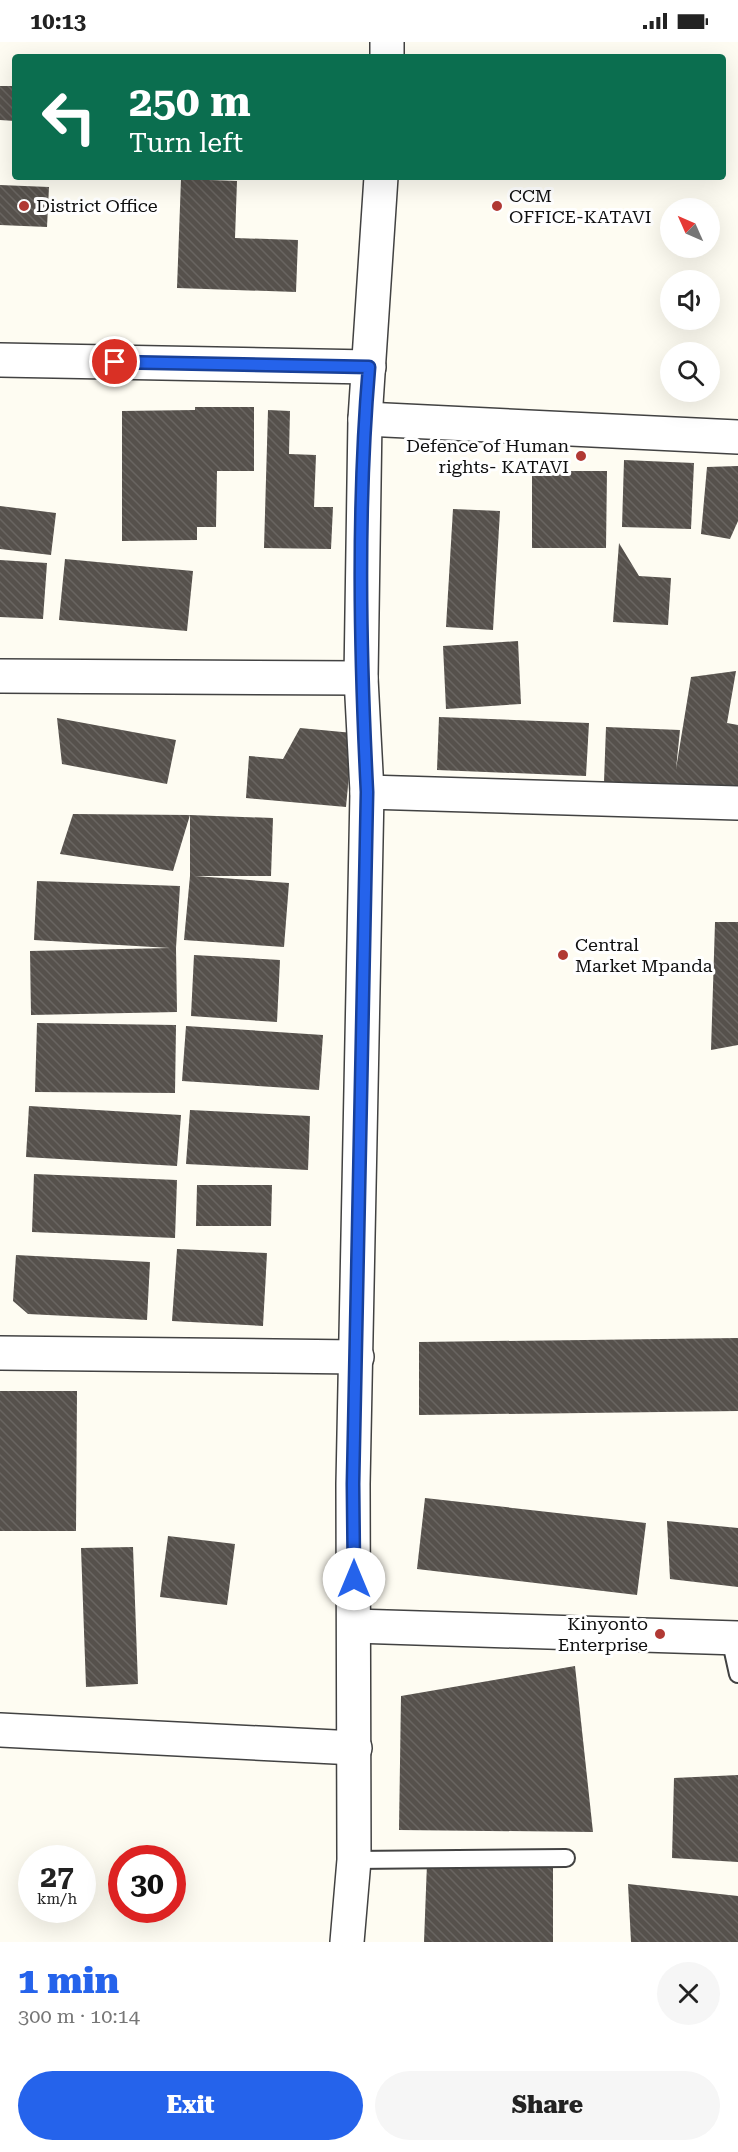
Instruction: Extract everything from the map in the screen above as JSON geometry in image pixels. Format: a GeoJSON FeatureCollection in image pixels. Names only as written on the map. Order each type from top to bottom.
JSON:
{"type":"FeatureCollection","features":[{"type":"Feature","properties":{"kind":"street"},"geometry":{"type":"LineString","coordinates":[[347,1942],[354,1860],[353,1484],[367,792],[361,678],[365,419],[381,180]]}},
{"type":"Feature","properties":{"kind":"street"},"geometry":{"type":"LineString","coordinates":[[0,360],[369,367]]}},
{"type":"Feature","properties":{"kind":"street"},"geometry":{"type":"LineString","coordinates":[[365,419],[738,437]]}},
{"type":"Feature","properties":{"kind":"street"},"geometry":{"type":"LineString","coordinates":[[0,676],[361,678]]}},
{"type":"Feature","properties":{"kind":"street"},"geometry":{"type":"LineString","coordinates":[[367,792],[738,803]]}},
{"type":"Feature","properties":{"kind":"street"},"geometry":{"type":"LineString","coordinates":[[0,1353],[357,1357]]}},
{"type":"Feature","properties":{"kind":"street"},"geometry":{"type":"LineString","coordinates":[[354,1626],[734,1638]]}},
{"type":"Feature","properties":{"kind":"street"},"geometry":{"type":"LineString","coordinates":[[0,1730],[355,1748]]}},
{"type":"Feature","properties":{"kind":"lane"},"geometry":{"type":"LineString","coordinates":[[734,1638],[738,1674]]}},
{"type":"Feature","properties":{"kind":"lane"},"geometry":{"type":"LineString","coordinates":[[354,1860],[566,1858]]}},
{"type":"Feature","properties":{"kind":"building"},"geometry":{"type":"Polygon","coordinates":[[[0,86],[12,86],[12,121],[0,120],[0,86]]]}},
{"type":"Feature","properties":{"kind":"building"},"geometry":{"type":"Polygon","coordinates":[[[181,180],[237,181],[235,238],[298,240],[296,292],[177,288],[181,180]]]}},
{"type":"Feature","properties":{"kind":"building","name":"District Office"},"geometry":{"type":"Polygon","coordinates":[[[0,185],[49,187],[47,227],[0,225],[0,185]]]}},
{"type":"Feature","properties":{"kind":"building"},"geometry":{"type":"Polygon","coordinates":[[[195,407],[254,407],[254,471],[217,471],[216,527],[197,527],[197,540],[122,541],[122,411],[195,410],[195,407]]]}},
{"type":"Feature","properties":{"kind":"building"},"geometry":{"type":"Polygon","coordinates":[[[268,410],[290,411],[289,454],[316,455],[314,507],[333,507],[331,549],[264,548],[268,410]]]}},
{"type":"Feature","properties":{"kind":"building"},"geometry":{"type":"Polygon","coordinates":[[[624,460],[694,463],[691,529],[622,527],[624,460]]]}},
{"type":"Feature","properties":{"kind":"building"},"geometry":{"type":"Polygon","coordinates":[[[738,466],[738,521],[730,539],[701,534],[707,467],[738,466]]]}},
{"type":"Feature","properties":{"kind":"building"},"geometry":{"type":"Polygon","coordinates":[[[532,471],[607,471],[606,548],[532,548],[532,471]]]}},
{"type":"Feature","properties":{"kind":"building"},"geometry":{"type":"Polygon","coordinates":[[[0,506],[56,513],[51,555],[0,549],[0,506]]]}},
{"type":"Feature","properties":{"kind":"building"},"geometry":{"type":"Polygon","coordinates":[[[453,509],[500,511],[493,630],[446,627],[453,509]]]}},
{"type":"Feature","properties":{"kind":"building"},"geometry":{"type":"Polygon","coordinates":[[[619,543],[639,576],[671,578],[668,625],[613,622],[619,543]]]}},
{"type":"Feature","properties":{"kind":"building"},"geometry":{"type":"Polygon","coordinates":[[[65,559],[193,571],[187,631],[59,620],[65,559]]]}},
{"type":"Feature","properties":{"kind":"building"},"geometry":{"type":"Polygon","coordinates":[[[0,560],[47,563],[43,619],[0,617],[0,560]]]}},
{"type":"Feature","properties":{"kind":"building"},"geometry":{"type":"Polygon","coordinates":[[[518,641],[521,704],[446,709],[443,646],[518,641]]]}},
{"type":"Feature","properties":{"kind":"building"},"geometry":{"type":"Polygon","coordinates":[[[736,671],[727,723],[738,725],[738,799],[604,782],[606,727],[680,730],[676,769],[691,677],[736,671]]]}},
{"type":"Feature","properties":{"kind":"building"},"geometry":{"type":"Polygon","coordinates":[[[439,717],[589,723],[586,776],[437,770],[439,717]]]}},
{"type":"Feature","properties":{"kind":"building"},"geometry":{"type":"Polygon","coordinates":[[[57,718],[176,740],[167,784],[62,764],[57,718]]]}},
{"type":"Feature","properties":{"kind":"building"},"geometry":{"type":"Polygon","coordinates":[[[300,728],[353,733],[346,807],[246,798],[249,756],[283,759],[300,728]]]}},
{"type":"Feature","properties":{"kind":"building"},"geometry":{"type":"Polygon","coordinates":[[[73,814],[190,815],[173,871],[60,854],[73,814]]]}},
{"type":"Feature","properties":{"kind":"building"},"geometry":{"type":"Polygon","coordinates":[[[190,815],[273,818],[271,876],[195,876],[289,883],[284,947],[184,940],[190,876],[190,815]]]}},
{"type":"Feature","properties":{"kind":"building"},"geometry":{"type":"Polygon","coordinates":[[[37,881],[180,886],[176,948],[177,1012],[31,1015],[30,951],[170,948],[34,940],[37,881]]]}},
{"type":"Feature","properties":{"kind":"building"},"geometry":{"type":"Polygon","coordinates":[[[715,922],[738,922],[738,1045],[711,1050],[715,922]]]}},
{"type":"Feature","properties":{"kind":"building"},"geometry":{"type":"Polygon","coordinates":[[[194,955],[280,960],[277,1022],[191,1016],[194,955]]]}},
{"type":"Feature","properties":{"kind":"building"},"geometry":{"type":"Polygon","coordinates":[[[37,1023],[176,1025],[175,1093],[35,1092],[37,1023]]]}},
{"type":"Feature","properties":{"kind":"building"},"geometry":{"type":"Polygon","coordinates":[[[186,1026],[323,1035],[319,1090],[182,1081],[186,1026]]]}},
{"type":"Feature","properties":{"kind":"building"},"geometry":{"type":"Polygon","coordinates":[[[29,1106],[181,1115],[177,1166],[26,1157],[29,1106]]]}},
{"type":"Feature","properties":{"kind":"building"},"geometry":{"type":"Polygon","coordinates":[[[190,1110],[310,1116],[308,1170],[186,1164],[190,1110]]]}},
{"type":"Feature","properties":{"kind":"building"},"geometry":{"type":"Polygon","coordinates":[[[34,1174],[177,1180],[175,1238],[32,1232],[34,1174]]]}},
{"type":"Feature","properties":{"kind":"building"},"geometry":{"type":"Polygon","coordinates":[[[197,1185],[272,1185],[271,1226],[196,1226],[197,1185]]]}},
{"type":"Feature","properties":{"kind":"building"},"geometry":{"type":"Polygon","coordinates":[[[177,1249],[267,1253],[263,1326],[172,1321],[177,1249]]]}},
{"type":"Feature","properties":{"kind":"building"},"geometry":{"type":"Polygon","coordinates":[[[16,1255],[150,1262],[147,1320],[28,1314],[13,1301],[16,1255]]]}},
{"type":"Feature","properties":{"kind":"building"},"geometry":{"type":"Polygon","coordinates":[[[738,1338],[738,1411],[419,1415],[419,1342],[738,1338]]]}},
{"type":"Feature","properties":{"kind":"building"},"geometry":{"type":"Polygon","coordinates":[[[0,1391],[77,1391],[76,1531],[0,1531],[0,1391]]]}},
{"type":"Feature","properties":{"kind":"building"},"geometry":{"type":"Polygon","coordinates":[[[425,1498],[646,1523],[637,1595],[417,1569],[425,1498]]]}},
{"type":"Feature","properties":{"kind":"building"},"geometry":{"type":"Polygon","coordinates":[[[667,1521],[738,1528],[738,1587],[670,1579],[667,1521]]]}},
{"type":"Feature","properties":{"kind":"building"},"geometry":{"type":"Polygon","coordinates":[[[168,1536],[235,1544],[227,1605],[160,1597],[168,1536]]]}},
{"type":"Feature","properties":{"kind":"building"},"geometry":{"type":"Polygon","coordinates":[[[133,1547],[138,1684],[86,1687],[81,1548],[133,1547]]]}},
{"type":"Feature","properties":{"kind":"building"},"geometry":{"type":"Polygon","coordinates":[[[575,1666],[593,1832],[399,1830],[401,1696],[575,1666]]]}},
{"type":"Feature","properties":{"kind":"building"},"geometry":{"type":"Polygon","coordinates":[[[738,1775],[738,1862],[672,1858],[674,1778],[738,1775]]]}},
{"type":"Feature","properties":{"kind":"building"},"geometry":{"type":"Polygon","coordinates":[[[427,1863],[553,1864],[553,1942],[424,1942],[427,1863]]]}},
{"type":"Feature","properties":{"kind":"building"},"geometry":{"type":"Polygon","coordinates":[[[628,1884],[738,1896],[738,1942],[631,1942],[628,1884]]]}},
{"type":"Feature","properties":{"kind":"place","name":"District Office"},"geometry":{"type":"Point","coordinates":[24,206]}},
{"type":"Feature","properties":{"kind":"place","name":"CCM OFFICE-KATAVI"},"geometry":{"type":"Point","coordinates":[497,206]}},
{"type":"Feature","properties":{"kind":"place","name":"Defence of Human rights- KATAVI"},"geometry":{"type":"Point","coordinates":[581,456]}},
{"type":"Feature","properties":{"kind":"place","name":"Central Market Mpanda"},"geometry":{"type":"Point","coordinates":[563,955]}},
{"type":"Feature","properties":{"kind":"place","name":"Kinyonto Enterprise"},"geometry":{"type":"Point","coordinates":[660,1634]}},
{"type":"Feature","properties":{"kind":"route"},"geometry":{"type":"LineString","coordinates":[[115,362],[369,367],[365,419],[361,678],[367,792],[353,1484],[354,1579]]}}]}
